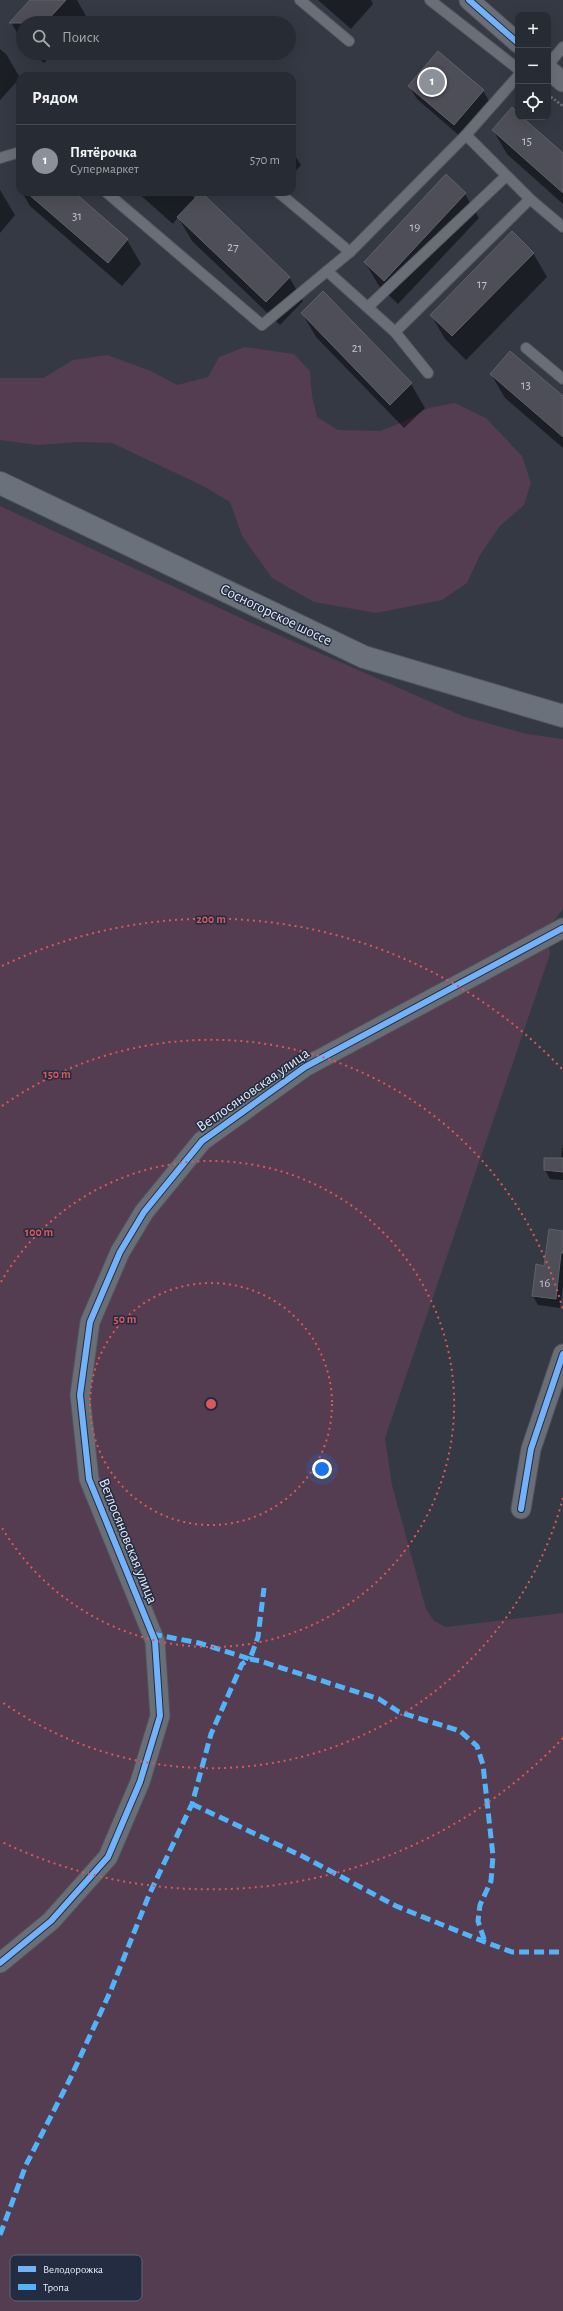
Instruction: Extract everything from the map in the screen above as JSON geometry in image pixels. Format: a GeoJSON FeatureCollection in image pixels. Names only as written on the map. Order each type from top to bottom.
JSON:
{"type":"FeatureCollection","features":[{"type":"Feature","properties":{"kind":"main road","name":"Сосногорское шоссе"},"geometry":{"type":"LineString","coordinates":[[0,483],[364,657],[563,716]]}},
{"type":"Feature","properties":{"kind":"street"},"geometry":{"type":"LineString","coordinates":[[469,0],[515,40]]}},
{"type":"Feature","properties":{"kind":"street"},"geometry":{"type":"LineString","coordinates":[[551,72],[563,82]]}},
{"type":"Feature","properties":{"kind":"street","name":"Ветлосяновская улица"},"geometry":{"type":"LineString","coordinates":[[0,1963],[52,1921],[108,1857],[140,1782],[160,1716],[155,1641],[88,1479],[80,1395],[90,1322],[120,1252],[144,1212],[202,1141],[305,1067],[563,928]]}},
{"type":"Feature","properties":{"kind":"street"},"geometry":{"type":"LineString","coordinates":[[521,1509],[531,1449],[563,1354]]}},
{"type":"Feature","properties":{"kind":"lane"},"geometry":{"type":"LineString","coordinates":[[300,0],[349,41]]}},
{"type":"Feature","properties":{"kind":"lane"},"geometry":{"type":"LineString","coordinates":[[430,0],[515,68]]}},
{"type":"Feature","properties":{"kind":"lane"},"geometry":{"type":"LineString","coordinates":[[551,61],[563,47]]}},
{"type":"Feature","properties":{"kind":"lane"},"geometry":{"type":"LineString","coordinates":[[111,196],[262,325],[350,252],[466,135],[515,79]]}},
{"type":"Feature","properties":{"kind":"lane"},"geometry":{"type":"LineString","coordinates":[[466,135],[530,199],[563,227]]}},
{"type":"Feature","properties":{"kind":"lane"},"geometry":{"type":"LineString","coordinates":[[0,158],[16,153]]}},
{"type":"Feature","properties":{"kind":"lane"},"geometry":{"type":"LineString","coordinates":[[368,307],[506,176]]}},
{"type":"Feature","properties":{"kind":"lane"},"geometry":{"type":"LineString","coordinates":[[283,196],[350,252]]}},
{"type":"Feature","properties":{"kind":"lane"},"geometry":{"type":"LineString","coordinates":[[395,332],[530,199]]}},
{"type":"Feature","properties":{"kind":"lane"},"geometry":{"type":"LineString","coordinates":[[327,271],[395,332],[428,373]]}},
{"type":"Feature","properties":{"kind":"lane"},"geometry":{"type":"LineString","coordinates":[[526,348],[562,375]]}},
{"type":"Feature","properties":{"kind":"path"},"geometry":{"type":"LineString","coordinates":[[551,96],[563,106]]}},
{"type":"Feature","properties":{"kind":"shaded area"},"geometry":{"type":"Polygon","coordinates":[[[245,347],[294,354],[310,371],[312,396],[317,417],[338,430],[380,431],[403,422],[428,408],[455,403],[486,418],[522,456],[531,483],[524,505],[500,526],[480,555],[467,583],[442,600],[376,613],[314,602],[272,578],[242,536],[230,502],[201,485],[112,443],[79,442],[37,445],[0,440],[0,378],[43,378],[73,360],[107,355],[151,371],[177,385],[208,377],[219,357],[245,347]]]}},
{"type":"Feature","properties":{"kind":"shaded area"},"geometry":{"type":"Polygon","coordinates":[[[0,506],[256,625],[465,717],[527,734],[563,739],[563,909],[546,931],[550,954],[385,1438],[392,1485],[426,1609],[434,1621],[446,1627],[563,1613],[563,2311],[0,2311],[0,506]]]}},
{"type":"Feature","properties":{"kind":"building"},"geometry":{"type":"Polygon","coordinates":[[[30,0],[66,0],[51,16],[16,16],[16,23],[9,23],[30,0]]]}},
{"type":"Feature","properties":{"kind":"building"},"geometry":{"type":"Polygon","coordinates":[[[438,51],[484,90],[454,125],[408,86],[438,51]]]}},
{"type":"Feature","properties":{"kind":"building"},"geometry":{"type":"Polygon","coordinates":[[[512,107],[515,110],[515,120],[525,120],[563,153],[563,193],[492,130],[512,107]]]}},
{"type":"Feature","properties":{"kind":"building"},"geometry":{"type":"Polygon","coordinates":[[[446,174],[466,193],[384,281],[364,262],[446,174]]]}},
{"type":"Feature","properties":{"kind":"building"},"geometry":{"type":"Polygon","coordinates":[[[31,196],[79,196],[128,239],[108,263],[31,196]]]}},
{"type":"Feature","properties":{"kind":"building"},"geometry":{"type":"Polygon","coordinates":[[[197,196],[205,196],[290,277],[266,302],[177,217],[197,196]]]}},
{"type":"Feature","properties":{"kind":"building"},"geometry":{"type":"Polygon","coordinates":[[[512,231],[534,253],[452,336],[430,315],[512,231]]]}},
{"type":"Feature","properties":{"kind":"building"},"geometry":{"type":"Polygon","coordinates":[[[323,291],[412,383],[390,405],[301,313],[323,291]]]}},
{"type":"Feature","properties":{"kind":"building"},"geometry":{"type":"Polygon","coordinates":[[[510,351],[563,396],[563,437],[490,374],[510,351]]]}},
{"type":"Feature","properties":{"kind":"building"},"geometry":{"type":"Polygon","coordinates":[[[544,1158],[563,1158],[563,1172],[544,1170],[544,1158]]]}},
{"type":"Feature","properties":{"kind":"building"},"geometry":{"type":"Polygon","coordinates":[[[549,1229],[563,1231],[563,1253],[561,1253],[556,1299],[532,1296],[536,1264],[544,1266],[549,1229]]]}},
{"type":"Feature","properties":{"kind":"marked path"},"geometry":{"type":"LineString","coordinates":[[152,1634],[199,1643],[250,1659],[258,1637],[264,1588]]}},
{"type":"Feature","properties":{"kind":"marked path"},"geometry":{"type":"LineString","coordinates":[[0,2235],[26,2165],[70,2079],[111,1990],[149,1895],[192,1804],[211,1734],[242,1664],[250,1659],[379,1699],[399,1712],[460,1731],[477,1746],[483,1765],[493,1856],[491,1881],[480,1905],[478,1921],[485,1942]]}},
{"type":"Feature","properties":{"kind":"marked path"},"geometry":{"type":"LineString","coordinates":[[192,1804],[304,1857],[396,1906],[485,1942],[512,1952],[563,1952]]}},
{"type":"Feature","properties":{"kind":"cycle path"},"geometry":{"type":"LineString","coordinates":[[469,0],[515,40]]}},
{"type":"Feature","properties":{"kind":"cycle path"},"geometry":{"type":"LineString","coordinates":[[0,1963],[51,1921],[108,1857],[140,1782],[160,1716],[155,1641],[89,1479],[80,1395],[90,1322],[120,1252],[144,1212],[202,1141],[305,1067],[563,928]]}},
{"type":"Feature","properties":{"kind":"cycle path"},"geometry":{"type":"LineString","coordinates":[[521,1509],[531,1449],[563,1354]]}},
{"type":"Feature","properties":{"kind":"place","name":"Пятёрочка"},"geometry":{"type":"Point","coordinates":[432,82]}}]}
